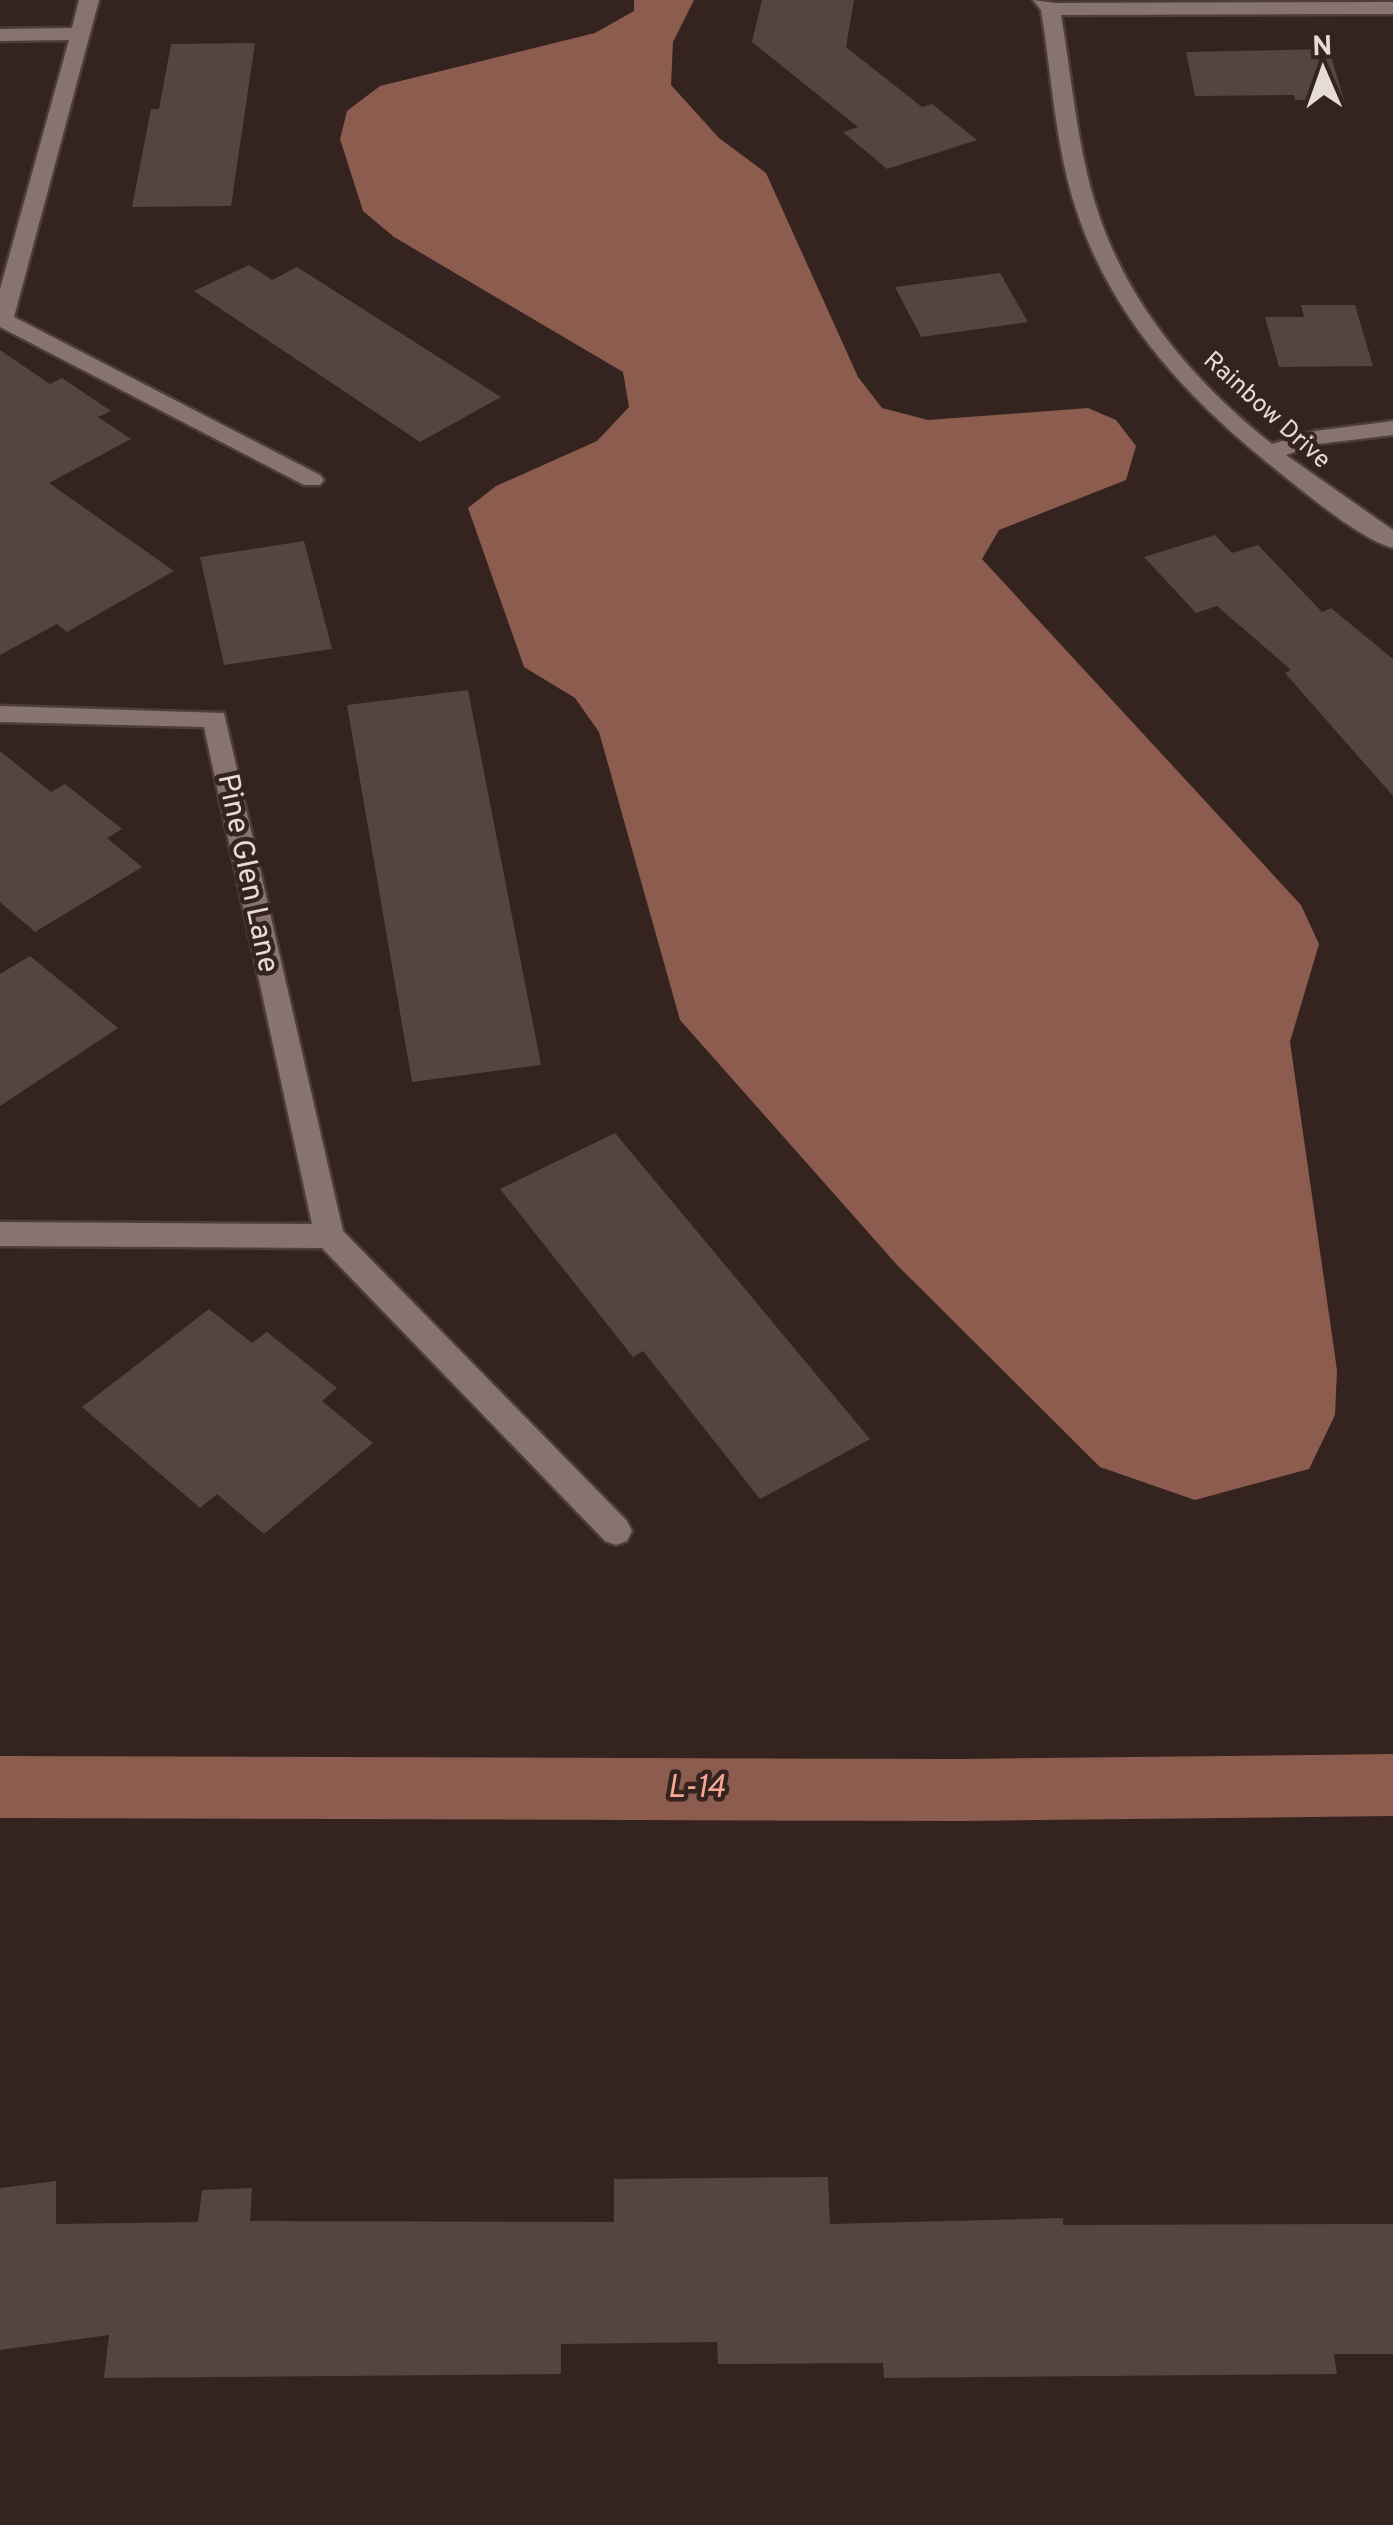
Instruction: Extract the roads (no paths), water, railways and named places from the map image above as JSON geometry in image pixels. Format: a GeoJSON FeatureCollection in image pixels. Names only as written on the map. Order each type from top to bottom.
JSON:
{"type":"FeatureCollection","features":[{"type":"Feature","properties":{"kind":"street"},"geometry":{"type":"LineString","coordinates":[[89,0],[1,318],[312,480]]}},
{"type":"Feature","properties":{"kind":"street"},"geometry":{"type":"LineString","coordinates":[[1049,3],[1393,8]]}},
{"type":"Feature","properties":{"kind":"street","name":"Rainbow Drive"},"geometry":{"type":"LineString","coordinates":[[1049,3],[1078,176],[1088,213],[1112,270],[1163,350],[1218,410],[1267,453],[1393,541]]}},
{"type":"Feature","properties":{"kind":"street"},"geometry":{"type":"LineString","coordinates":[[0,35],[77,34]]}},
{"type":"Feature","properties":{"kind":"street"},"geometry":{"type":"LineString","coordinates":[[1267,453],[1315,438],[1393,428]]}},
{"type":"Feature","properties":{"kind":"street","name":"Pine Glen Lane"},"geometry":{"type":"LineString","coordinates":[[0,714],[215,719],[329,1236]]}},
{"type":"Feature","properties":{"kind":"street"},"geometry":{"type":"LineString","coordinates":[[0,1234],[329,1236],[616,1531]]}},
{"type":"Feature","properties":{"kind":"waterway","name":"L-14"},"geometry":{"type":"LineString","coordinates":[[0,1787],[961,1790],[1393,1785]]}}]}
